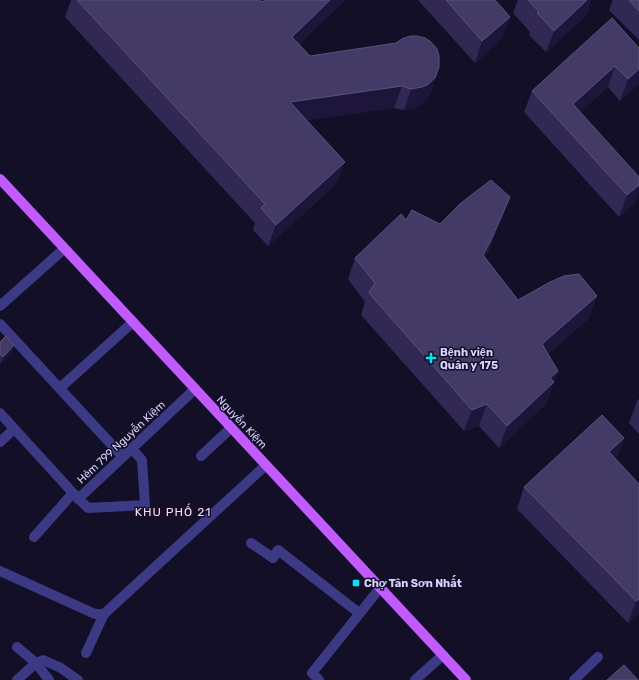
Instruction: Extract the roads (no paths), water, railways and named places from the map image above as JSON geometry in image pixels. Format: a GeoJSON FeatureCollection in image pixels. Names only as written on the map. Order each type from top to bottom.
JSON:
{"type":"FeatureCollection","features":[{"type":"Feature","properties":{"kind":"main road","name":"Nguyễn Kiệm"},"geometry":{"type":"LineString","coordinates":[[0,179],[466,680]]}},
{"type":"Feature","properties":{"kind":"street"},"geometry":{"type":"LineString","coordinates":[[0,306],[64,248]]}},
{"type":"Feature","properties":{"kind":"street"},"geometry":{"type":"LineString","coordinates":[[60,388],[133,322]]}},
{"type":"Feature","properties":{"kind":"street"},"geometry":{"type":"LineString","coordinates":[[0,324],[123,457]]}},
{"type":"Feature","properties":{"kind":"street","name":"Hẻm 799 Nguyễn Kiệm"},"geometry":{"type":"LineString","coordinates":[[34,538],[75,496],[132,449],[195,389]]}},
{"type":"Feature","properties":{"kind":"street"},"geometry":{"type":"LineString","coordinates":[[0,413],[75,496],[88,508],[145,505],[142,460],[132,449]]}},
{"type":"Feature","properties":{"kind":"street"},"geometry":{"type":"LineString","coordinates":[[201,456],[231,428]]}},
{"type":"Feature","properties":{"kind":"street"},"geometry":{"type":"LineString","coordinates":[[0,442],[14,429]]}},
{"type":"Feature","properties":{"kind":"street"},"geometry":{"type":"LineString","coordinates":[[86,653],[104,614],[266,465]]}},
{"type":"Feature","properties":{"kind":"street"},"geometry":{"type":"LineString","coordinates":[[251,543],[273,558],[278,550],[359,613]]}},
{"type":"Feature","properties":{"kind":"street"},"geometry":{"type":"LineString","coordinates":[[0,571],[95,614],[104,614]]}},
{"type":"Feature","properties":{"kind":"street"},"geometry":{"type":"LineString","coordinates":[[319,680],[312,673],[380,588]]}},
{"type":"Feature","properties":{"kind":"street"},"geometry":{"type":"LineString","coordinates":[[17,647],[36,664],[49,680]]}},
{"type":"Feature","properties":{"kind":"street"},"geometry":{"type":"LineString","coordinates":[[415,680],[443,655]]}},
{"type":"Feature","properties":{"kind":"street"},"geometry":{"type":"LineString","coordinates":[[574,680],[598,657]]}},
{"type":"Feature","properties":{"kind":"street"},"geometry":{"type":"LineString","coordinates":[[17,680],[43,660],[61,668],[75,679]]}},
{"type":"Feature","properties":{"kind":"place","name":"Bệnh viện Quân y 175"},"geometry":{"type":"Point","coordinates":[431,358]}},
{"type":"Feature","properties":{"kind":"place","name":"Chợ Tân Sơn Nhất"},"geometry":{"type":"Point","coordinates":[356,583]}},
{"type":"Feature","properties":{"kind":"district","name":"KHU PHỐ 21"},"geometry":{"type":"Point","coordinates":[173,512]}}]}
